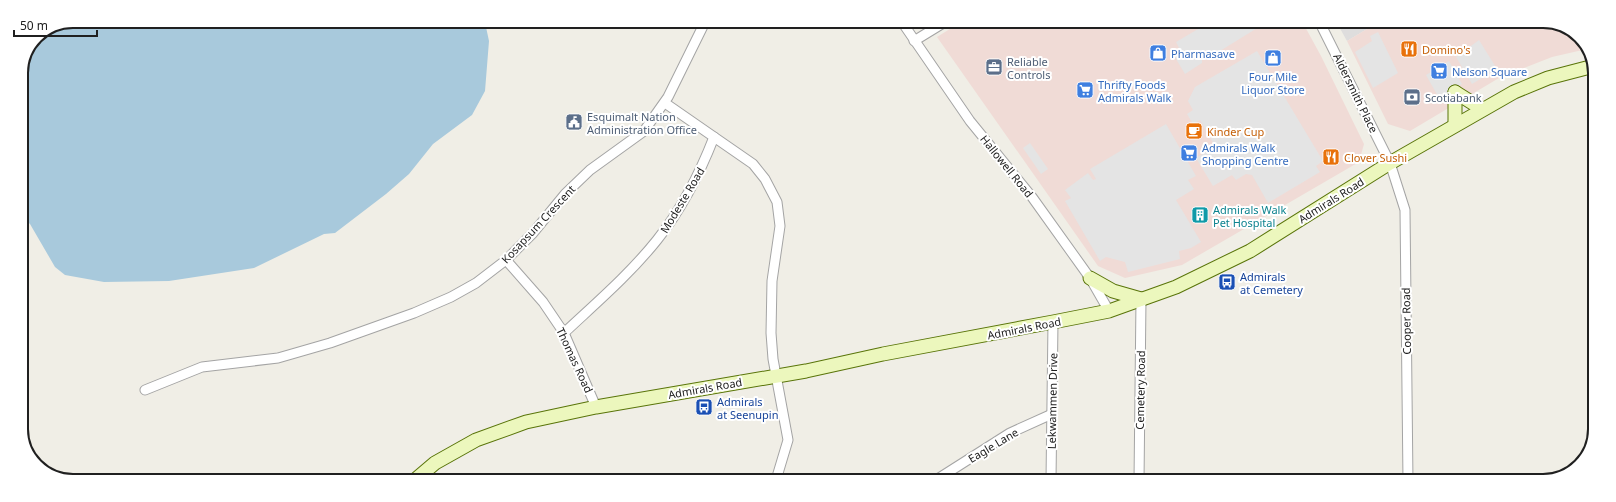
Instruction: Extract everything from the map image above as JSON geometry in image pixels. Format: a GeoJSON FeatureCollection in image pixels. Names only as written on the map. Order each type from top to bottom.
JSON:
{"type":"FeatureCollection","features":[{"type":"Feature","properties":{"kind":"main road","name":"Admirals Road"},"geometry":{"type":"LineString","coordinates":[[422,474],[435,463],[476,440],[526,422],[596,407],[777,376],[1054,322],[1109,310],[1176,287],[1250,251],[1390,163],[1514,92],[1548,78],[1588,68]]}},
{"type":"Feature","properties":{"kind":"main road"},"geometry":{"type":"LineString","coordinates":[[1456,126],[1455,92],[1482,110]]}},
{"type":"Feature","properties":{"kind":"main road"},"geometry":{"type":"LineString","coordinates":[[1090,278],[1113,291],[1141,299]]}},
{"type":"Feature","properties":{"kind":"street","name":"Kosapsum Crescent"},"geometry":{"type":"LineString","coordinates":[[145,390],[202,367],[278,358],[330,343],[407,316],[451,297],[476,283],[506,260],[533,233],[565,194],[590,170],[644,131],[665,103],[703,28]]}},
{"type":"Feature","properties":{"kind":"street","name":"Hallowell Road"},"geometry":{"type":"LineString","coordinates":[[906,28],[970,121],[1010,168],[1090,278],[1109,310]]}},
{"type":"Feature","properties":{"kind":"street"},"geometry":{"type":"LineString","coordinates":[[914,41],[935,28]]}},
{"type":"Feature","properties":{"kind":"street","name":"Aldersmith Place"},"geometry":{"type":"LineString","coordinates":[[1323,28],[1390,163]]}},
{"type":"Feature","properties":{"kind":"street"},"geometry":{"type":"LineString","coordinates":[[665,103],[752,164],[765,179],[777,202],[780,226],[772,280],[771,333],[788,440],[778,474]]}},
{"type":"Feature","properties":{"kind":"street","name":"Modeste Road"},"geometry":{"type":"LineString","coordinates":[[564,333],[625,276],[656,240],[676,212],[702,166],[714,137]]}},
{"type":"Feature","properties":{"kind":"street","name":"Cooper Road"},"geometry":{"type":"LineString","coordinates":[[1390,163],[1405,210],[1408,474]]}},
{"type":"Feature","properties":{"kind":"street","name":"Thomas Road"},"geometry":{"type":"LineString","coordinates":[[506,260],[543,302],[564,333],[596,407]]}},
{"type":"Feature","properties":{"kind":"street","name":"Cemetery Road"},"geometry":{"type":"LineString","coordinates":[[1139,474],[1141,299]]}},
{"type":"Feature","properties":{"kind":"street","name":"Lekwammen Drive"},"geometry":{"type":"LineString","coordinates":[[1051,474],[1054,322]]}},
{"type":"Feature","properties":{"kind":"street","name":"Eagle Lane"},"geometry":{"type":"LineString","coordinates":[[945,474],[1010,432],[1052,414]]}},
{"type":"Feature","properties":{"kind":"shaded area","name":"Admirals Walk Shopping Centre"},"geometry":{"type":"Polygon","coordinates":[[[951,28],[1306,28],[1364,144],[1359,162],[1182,265],[1125,278],[1098,266],[937,37],[951,28]]]}},
{"type":"Feature","properties":{"kind":"shaded area"},"geometry":{"type":"Polygon","coordinates":[[[1200,28],[1257,28],[1207,59],[1202,52],[1202,63],[1185,74],[1173,54],[1180,50],[1176,42],[1200,28]]]}},
{"type":"Feature","properties":{"kind":"shaded area"},"geometry":{"type":"Polygon","coordinates":[[[1340,28],[1369,28],[1347,41],[1340,28]]]}},
{"type":"Feature","properties":{"kind":"shaded area","name":"Nelson Square"},"geometry":{"type":"Polygon","coordinates":[[[1369,28],[1549,28],[1560,31],[1573,39],[1582,50],[1552,57],[1499,78],[1410,131],[1388,124],[1347,41],[1369,28]]]}},
{"type":"Feature","properties":{"kind":"shaded area"},"geometry":{"type":"Polygon","coordinates":[[[1378,32],[1398,73],[1373,88],[1355,52],[1372,41],[1370,36],[1378,32]]]}},
{"type":"Feature","properties":{"kind":"shaded area"},"geometry":{"type":"Polygon","coordinates":[[[1479,40],[1497,69],[1472,84],[1456,57],[1479,40]]]}},
{"type":"Feature","properties":{"kind":"shaded area"},"geometry":{"type":"Polygon","coordinates":[[[1257,51],[1323,161],[1316,166],[1320,172],[1268,203],[1252,175],[1246,174],[1236,180],[1232,175],[1213,186],[1196,158],[1215,146],[1200,120],[1193,124],[1187,114],[1193,110],[1188,101],[1195,87],[1257,51]]]}},
{"type":"Feature","properties":{"kind":"shaded area"},"geometry":{"type":"Polygon","coordinates":[[[1449,61],[1462,84],[1439,98],[1426,75],[1449,61]]]}},
{"type":"Feature","properties":{"kind":"shaded area"},"geometry":{"type":"Polygon","coordinates":[[[1166,124],[1196,176],[1188,180],[1194,189],[1176,200],[1201,242],[1191,248],[1179,251],[1180,259],[1128,272],[1125,262],[1106,257],[1100,261],[1065,201],[1071,198],[1065,190],[1088,173],[1093,180],[1096,179],[1090,169],[1166,124]]]}},
{"type":"Feature","properties":{"kind":"shaded area"},"geometry":{"type":"Polygon","coordinates":[[[1030,143],[1048,169],[1041,174],[1023,148],[1030,143]]]}},
{"type":"Feature","properties":{"kind":"water"},"geometry":{"type":"Polygon","coordinates":[[[73,28],[486,28],[489,41],[485,91],[472,115],[433,144],[409,174],[386,194],[335,233],[324,234],[254,268],[169,281],[104,282],[65,275],[55,267],[28,222],[29,64],[31,56],[41,41],[56,31],[73,28]]]}},
{"type":"Feature","properties":{"kind":"place","name":"Domino's"},"geometry":{"type":"Point","coordinates":[1409,49]}},
{"type":"Feature","properties":{"kind":"place","name":"Pharmasave"},"geometry":{"type":"Point","coordinates":[1158,53]}},
{"type":"Feature","properties":{"kind":"place","name":"Four Mile Liquor Store"},"geometry":{"type":"Point","coordinates":[1273,58]}},
{"type":"Feature","properties":{"kind":"place","name":"Reliable Controls"},"geometry":{"type":"Point","coordinates":[994,67]}},
{"type":"Feature","properties":{"kind":"place","name":"Nelson Square"},"geometry":{"type":"Point","coordinates":[1439,71]}},
{"type":"Feature","properties":{"kind":"place","name":"Thrifty Foods Admirals Walk"},"geometry":{"type":"Point","coordinates":[1085,90]}},
{"type":"Feature","properties":{"kind":"place","name":"Scotiabank"},"geometry":{"type":"Point","coordinates":[1412,97]}},
{"type":"Feature","properties":{"kind":"place","name":"Esquimalt Nation Administration Office"},"geometry":{"type":"Point","coordinates":[574,122]}},
{"type":"Feature","properties":{"kind":"place","name":"Kinder Cup"},"geometry":{"type":"Point","coordinates":[1194,131]}},
{"type":"Feature","properties":{"kind":"place","name":"Admirals Walk Shopping Centre"},"geometry":{"type":"Point","coordinates":[1189,153]}},
{"type":"Feature","properties":{"kind":"place","name":"Clover Sushi"},"geometry":{"type":"Point","coordinates":[1331,157]}},
{"type":"Feature","properties":{"kind":"place","name":"Admirals Walk Pet Hospital"},"geometry":{"type":"Point","coordinates":[1200,215]}},
{"type":"Feature","properties":{"kind":"place","name":"Admirals at Cemetery"},"geometry":{"type":"Point","coordinates":[1227,282]}},
{"type":"Feature","properties":{"kind":"place","name":"Admirals at Seenupin"},"geometry":{"type":"Point","coordinates":[704,407]}}]}
